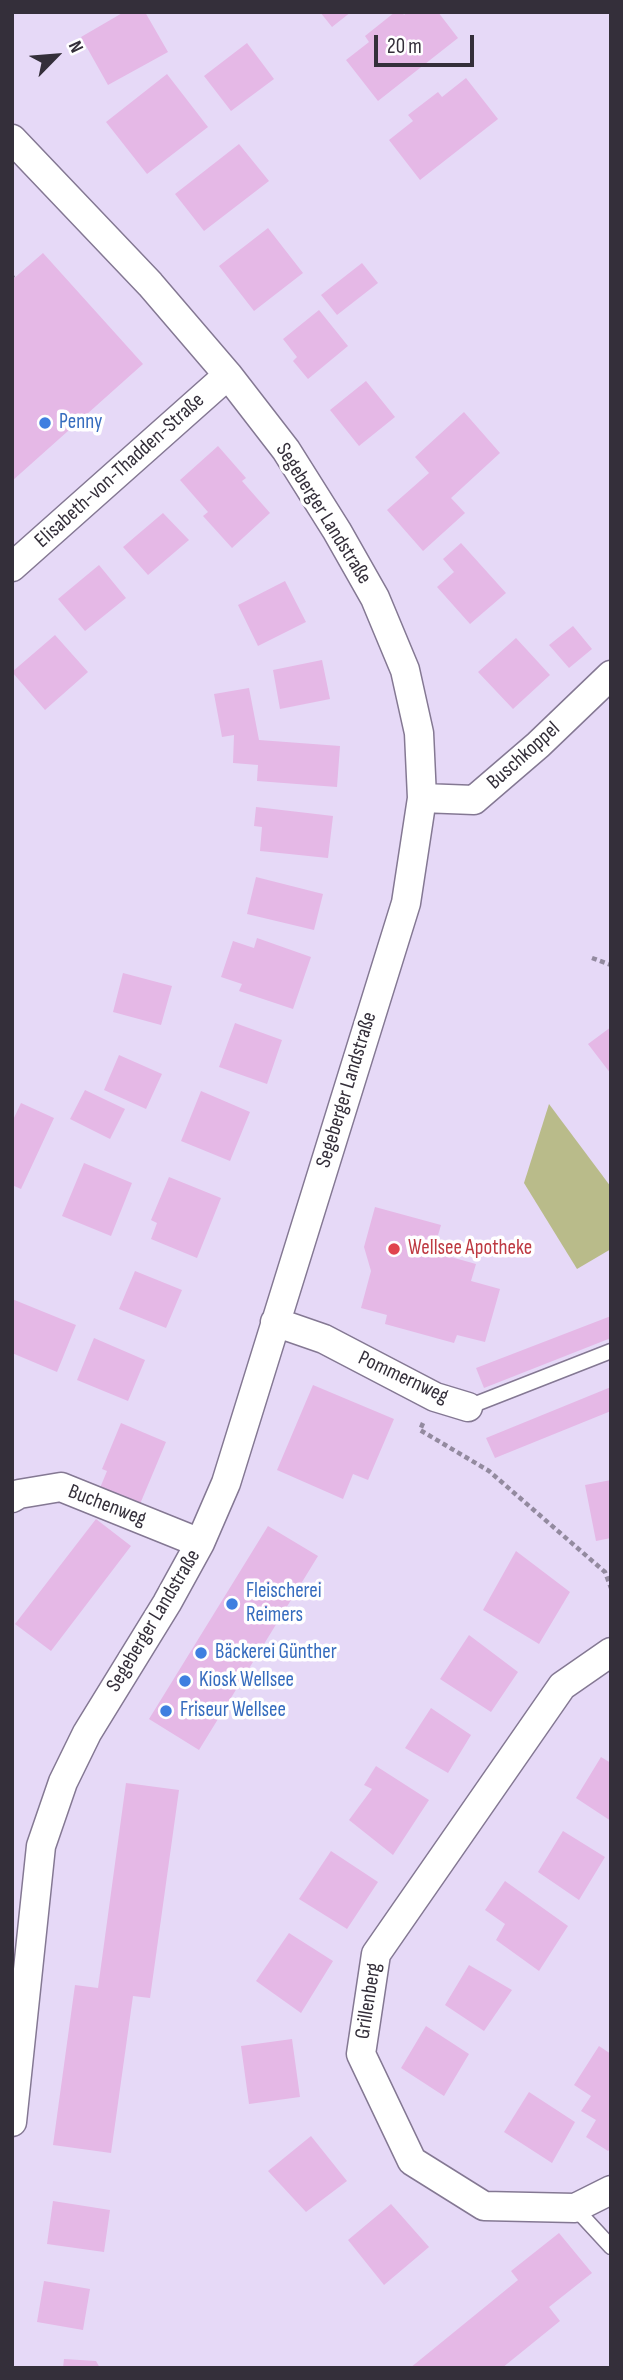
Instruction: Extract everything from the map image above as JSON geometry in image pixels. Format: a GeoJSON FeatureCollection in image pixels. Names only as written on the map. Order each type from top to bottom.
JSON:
{"type":"FeatureCollection","features":[{"type":"Feature","properties":{"kind":"street","name":"Segeberger Landstraße"},"geometry":{"type":"LineString","coordinates":[[12,139],[150,284],[228,375],[286,450],[337,531],[375,598],[405,670],[419,733],[422,798],[405,903],[226,1483],[200,1543],[167,1603],[87,1733],[63,1782],[41,1846],[22,1941],[12,2122]]}},
{"type":"Feature","properties":{"kind":"street","name":"Elisabeth-von-Thadden-Straße"},"geometry":{"type":"LineString","coordinates":[[12,567],[228,375]]}},
{"type":"Feature","properties":{"kind":"street","name":"Buschkoppel"},"geometry":{"type":"LineString","coordinates":[[422,798],[474,800],[538,745],[611,675]]}},
{"type":"Feature","properties":{"kind":"street","name":"Pommernweg"},"geometry":{"type":"LineString","coordinates":[[275,1322],[324,1339],[435,1397],[468,1407]]}},
{"type":"Feature","properties":{"kind":"street","name":"Buchenweg"},"geometry":{"type":"LineString","coordinates":[[12,1499],[19,1494],[61,1487],[200,1543]]}},
{"type":"Feature","properties":{"kind":"street","name":"Grillenberg"},"geometry":{"type":"LineString","coordinates":[[611,1652],[562,1686],[376,1954],[361,2054],[412,2161],[484,2206],[575,2208],[611,2190]]}},
{"type":"Feature","properties":{"kind":"lane","name":"Pommernweg"},"geometry":{"type":"LineString","coordinates":[[468,1407],[611,1351]]}},
{"type":"Feature","properties":{"kind":"lane"},"geometry":{"type":"LineString","coordinates":[[575,2208],[611,2246]]}},
{"type":"Feature","properties":{"kind":"path"},"geometry":{"type":"LineString","coordinates":[[592,958],[611,965]]}},
{"type":"Feature","properties":{"kind":"path"},"geometry":{"type":"LineString","coordinates":[[435,1397],[421,1430],[489,1471],[605,1572],[611,1588]]}},
{"type":"Feature","properties":{"kind":"green space"},"geometry":{"type":"Polygon","coordinates":[[[549,1104],[611,1187],[611,1249],[577,1269],[524,1183],[549,1104]]]}},
{"type":"Feature","properties":{"kind":"building"},"geometry":{"type":"Polygon","coordinates":[[[124,12],[145,12],[168,52],[108,85],[81,37],[124,12]]]}},
{"type":"Feature","properties":{"kind":"building"},"geometry":{"type":"Polygon","coordinates":[[[320,12],[351,12],[332,27],[320,12]]]}},
{"type":"Feature","properties":{"kind":"building"},"geometry":{"type":"Polygon","coordinates":[[[395,12],[402,12],[404,15],[407,12],[438,12],[458,38],[378,101],[346,60],[369,42],[365,36],[395,12]]]}},
{"type":"Feature","properties":{"kind":"building"},"geometry":{"type":"Polygon","coordinates":[[[247,43],[274,79],[231,111],[204,76],[247,43]]]}},
{"type":"Feature","properties":{"kind":"building"},"geometry":{"type":"Polygon","coordinates":[[[167,74],[208,127],[147,174],[106,122],[167,74]]]}},
{"type":"Feature","properties":{"kind":"building"},"geometry":{"type":"Polygon","coordinates":[[[466,78],[498,119],[420,180],[389,140],[413,121],[408,115],[438,92],[442,97],[466,78]]]}},
{"type":"Feature","properties":{"kind":"building"},"geometry":{"type":"Polygon","coordinates":[[[239,144],[269,181],[204,231],[175,194],[239,144]]]}},
{"type":"Feature","properties":{"kind":"building"},"geometry":{"type":"Polygon","coordinates":[[[268,228],[303,273],[254,311],[219,266],[268,228]]]}},
{"type":"Feature","properties":{"kind":"building","name":"Penny"},"geometry":{"type":"Polygon","coordinates":[[[43,253],[143,364],[12,481],[12,280],[43,253]]]}},
{"type":"Feature","properties":{"kind":"building"},"geometry":{"type":"Polygon","coordinates":[[[362,263],[378,283],[337,315],[321,295],[362,263]]]}},
{"type":"Feature","properties":{"kind":"building"},"geometry":{"type":"Polygon","coordinates":[[[319,310],[348,346],[308,379],[293,361],[297,357],[283,339],[319,310]]]}},
{"type":"Feature","properties":{"kind":"building"},"geometry":{"type":"Polygon","coordinates":[[[366,381],[395,417],[359,446],[330,410],[366,381]]]}},
{"type":"Feature","properties":{"kind":"building"},"geometry":{"type":"Polygon","coordinates":[[[464,412],[500,453],[451,498],[465,513],[423,551],[387,510],[429,473],[415,457],[464,412]]]}},
{"type":"Feature","properties":{"kind":"building"},"geometry":{"type":"Polygon","coordinates":[[[218,446],[246,478],[242,481],[270,513],[232,548],[203,516],[208,512],[180,480],[218,446]]]}},
{"type":"Feature","properties":{"kind":"building"},"geometry":{"type":"Polygon","coordinates":[[[163,513],[189,540],[148,575],[123,547],[163,513]]]}},
{"type":"Feature","properties":{"kind":"building"},"geometry":{"type":"Polygon","coordinates":[[[461,543],[506,593],[470,624],[437,587],[454,572],[443,559],[461,543]]]}},
{"type":"Feature","properties":{"kind":"building"},"geometry":{"type":"Polygon","coordinates":[[[99,565],[126,598],[85,631],[58,599],[99,565]]]}},
{"type":"Feature","properties":{"kind":"building"},"geometry":{"type":"Polygon","coordinates":[[[285,581],[306,622],[258,646],[238,605],[285,581]]]}},
{"type":"Feature","properties":{"kind":"building"},"geometry":{"type":"Polygon","coordinates":[[[573,626],[592,649],[569,668],[549,645],[573,626]]]}},
{"type":"Feature","properties":{"kind":"building"},"geometry":{"type":"Polygon","coordinates":[[[55,635],[88,672],[45,710],[12,672],[55,635]]]}},
{"type":"Feature","properties":{"kind":"building"},"geometry":{"type":"Polygon","coordinates":[[[516,638],[550,675],[513,709],[478,672],[516,638]]]}},
{"type":"Feature","properties":{"kind":"building"},"geometry":{"type":"Polygon","coordinates":[[[322,660],[330,699],[280,709],[273,670],[322,660]]]}},
{"type":"Feature","properties":{"kind":"building"},"geometry":{"type":"Polygon","coordinates":[[[249,688],[259,740],[340,746],[337,787],[257,781],[258,765],[233,763],[234,735],[222,737],[214,694],[249,688]]]}},
{"type":"Feature","properties":{"kind":"building"},"geometry":{"type":"Polygon","coordinates":[[[256,807],[333,816],[328,858],[260,851],[262,827],[254,826],[256,807]]]}},
{"type":"Feature","properties":{"kind":"building"},"geometry":{"type":"Polygon","coordinates":[[[256,877],[323,894],[314,930],[247,914],[256,877]]]}},
{"type":"Feature","properties":{"kind":"building"},"geometry":{"type":"Polygon","coordinates":[[[257,938],[311,957],[293,1009],[239,991],[242,984],[221,977],[233,941],[254,948],[257,938]]]}},
{"type":"Feature","properties":{"kind":"building"},"geometry":{"type":"Polygon","coordinates":[[[123,973],[172,986],[161,1025],[113,1012],[123,973]]]}},
{"type":"Feature","properties":{"kind":"building"},"geometry":{"type":"Polygon","coordinates":[[[235,1023],[282,1040],[267,1084],[219,1067],[235,1023]]]}},
{"type":"Feature","properties":{"kind":"building"},"geometry":{"type":"Polygon","coordinates":[[[611,1027],[611,1074],[588,1044],[611,1027]]]}},
{"type":"Feature","properties":{"kind":"building"},"geometry":{"type":"Polygon","coordinates":[[[119,1055],[162,1074],[146,1109],[104,1090],[119,1055]]]}},
{"type":"Feature","properties":{"kind":"building"},"geometry":{"type":"Polygon","coordinates":[[[85,1090],[125,1109],[110,1139],[70,1119],[85,1090]]]}},
{"type":"Feature","properties":{"kind":"building"},"geometry":{"type":"Polygon","coordinates":[[[201,1091],[250,1112],[230,1161],[181,1141],[201,1091]]]}},
{"type":"Feature","properties":{"kind":"building"},"geometry":{"type":"Polygon","coordinates":[[[21,1103],[54,1118],[21,1189],[12,1185],[12,1122],[21,1103]]]}},
{"type":"Feature","properties":{"kind":"building"},"geometry":{"type":"Polygon","coordinates":[[[84,1163],[132,1183],[111,1236],[62,1216],[84,1163]]]}},
{"type":"Feature","properties":{"kind":"building"},"geometry":{"type":"Polygon","coordinates":[[[169,1177],[221,1198],[197,1258],[151,1239],[157,1223],[151,1220],[169,1177]]]}},
{"type":"Feature","properties":{"kind":"building"},"geometry":{"type":"Polygon","coordinates":[[[375,1207],[441,1225],[433,1252],[476,1264],[471,1281],[500,1289],[485,1342],[457,1335],[454,1343],[385,1324],[387,1315],[361,1308],[371,1271],[364,1247],[375,1207]]]}},
{"type":"Feature","properties":{"kind":"building"},"geometry":{"type":"Polygon","coordinates":[[[135,1271],[182,1290],[166,1328],[119,1309],[135,1271]]]}},
{"type":"Feature","properties":{"kind":"building"},"geometry":{"type":"Polygon","coordinates":[[[12,1299],[76,1325],[57,1372],[12,1353],[12,1299]]]}},
{"type":"Feature","properties":{"kind":"building"},"geometry":{"type":"Polygon","coordinates":[[[611,1316],[611,1338],[484,1388],[476,1368],[611,1316]]]}},
{"type":"Feature","properties":{"kind":"building"},"geometry":{"type":"Polygon","coordinates":[[[94,1338],[145,1360],[128,1401],[77,1380],[94,1338]]]}},
{"type":"Feature","properties":{"kind":"building"},"geometry":{"type":"Polygon","coordinates":[[[313,1385],[394,1419],[368,1480],[353,1474],[343,1499],[277,1470],[313,1385]]]}},
{"type":"Feature","properties":{"kind":"building"},"geometry":{"type":"Polygon","coordinates":[[[611,1387],[611,1411],[495,1458],[486,1438],[611,1387]]]}},
{"type":"Feature","properties":{"kind":"building"},"geometry":{"type":"Polygon","coordinates":[[[121,1423],[166,1442],[140,1504],[100,1488],[107,1471],[102,1469],[121,1423]]]}},
{"type":"Feature","properties":{"kind":"building"},"geometry":{"type":"Polygon","coordinates":[[[611,1480],[611,1538],[596,1541],[585,1485],[611,1480]]]}},
{"type":"Feature","properties":{"kind":"building"},"geometry":{"type":"Polygon","coordinates":[[[96,1519],[131,1546],[51,1651],[15,1624],[96,1519]]]}},
{"type":"Feature","properties":{"kind":"building"},"geometry":{"type":"Polygon","coordinates":[[[268,1526],[318,1556],[199,1750],[149,1719],[268,1526]]]}},
{"type":"Feature","properties":{"kind":"building"},"geometry":{"type":"Polygon","coordinates":[[[516,1551],[570,1592],[539,1644],[483,1610],[516,1551]]]}},
{"type":"Feature","properties":{"kind":"building"},"geometry":{"type":"Polygon","coordinates":[[[469,1635],[518,1672],[491,1712],[440,1679],[469,1635]]]}},
{"type":"Feature","properties":{"kind":"building"},"geometry":{"type":"Polygon","coordinates":[[[431,1708],[471,1735],[448,1773],[405,1748],[431,1708]]]}},
{"type":"Feature","properties":{"kind":"building"},"geometry":{"type":"Polygon","coordinates":[[[601,1757],[611,1763],[611,1821],[576,1798],[601,1757]]]}},
{"type":"Feature","properties":{"kind":"building"},"geometry":{"type":"Polygon","coordinates":[[[376,1766],[429,1800],[393,1855],[349,1820],[372,1789],[364,1785],[376,1766]]]}},
{"type":"Feature","properties":{"kind":"building"},"geometry":{"type":"Polygon","coordinates":[[[126,1783],[179,1790],[150,1998],[133,1996],[111,2153],[53,2145],[75,1985],[98,1988],[126,1783]]]}},
{"type":"Feature","properties":{"kind":"building"},"geometry":{"type":"Polygon","coordinates":[[[563,1831],[605,1857],[579,1900],[538,1872],[563,1831]]]}},
{"type":"Feature","properties":{"kind":"building"},"geometry":{"type":"Polygon","coordinates":[[[331,1851],[378,1882],[347,1929],[299,1899],[331,1851]]]}},
{"type":"Feature","properties":{"kind":"building"},"geometry":{"type":"Polygon","coordinates":[[[505,1881],[568,1926],[539,1971],[496,1940],[505,1924],[485,1910],[505,1881]]]}},
{"type":"Feature","properties":{"kind":"building"},"geometry":{"type":"Polygon","coordinates":[[[289,1933],[333,1961],[301,2013],[256,1981],[289,1933]]]}},
{"type":"Feature","properties":{"kind":"building"},"geometry":{"type":"Polygon","coordinates":[[[469,1965],[512,1990],[484,2031],[445,2005],[469,1965]]]}},
{"type":"Feature","properties":{"kind":"building"},"geometry":{"type":"Polygon","coordinates":[[[426,2026],[469,2054],[444,2096],[401,2068],[426,2026]]]}},
{"type":"Feature","properties":{"kind":"building"},"geometry":{"type":"Polygon","coordinates":[[[292,2039],[300,2097],[249,2104],[241,2046],[292,2039]]]}},
{"type":"Feature","properties":{"kind":"building"},"geometry":{"type":"Polygon","coordinates":[[[599,2046],[611,2054],[611,2148],[608,2151],[586,2137],[596,2120],[581,2111],[591,2096],[574,2085],[599,2046]]]}},
{"type":"Feature","properties":{"kind":"building"},"geometry":{"type":"Polygon","coordinates":[[[529,2092],[575,2122],[552,2163],[504,2132],[529,2092]]]}},
{"type":"Feature","properties":{"kind":"building"},"geometry":{"type":"Polygon","coordinates":[[[311,2136],[347,2181],[306,2212],[268,2171],[311,2136]]]}},
{"type":"Feature","properties":{"kind":"building"},"geometry":{"type":"Polygon","coordinates":[[[53,2201],[110,2210],[104,2252],[47,2244],[53,2201]]]}},
{"type":"Feature","properties":{"kind":"building"},"geometry":{"type":"Polygon","coordinates":[[[391,2204],[429,2247],[384,2285],[348,2240],[391,2204]]]}},
{"type":"Feature","properties":{"kind":"building"},"geometry":{"type":"Polygon","coordinates":[[[559,2233],[592,2273],[549,2307],[560,2321],[502,2368],[410,2368],[518,2280],[511,2271],[559,2233]]]}},
{"type":"Feature","properties":{"kind":"building"},"geometry":{"type":"Polygon","coordinates":[[[44,2281],[90,2289],[83,2330],[37,2322],[44,2281]]]}},
{"type":"Feature","properties":{"kind":"building"},"geometry":{"type":"Polygon","coordinates":[[[64,2359],[96,2361],[100,2368],[63,2368],[64,2359]]]}},
{"type":"Feature","properties":{"kind":"place","name":"Penny"},"geometry":{"type":"Point","coordinates":[45,423]}},
{"type":"Feature","properties":{"kind":"place","name":"Wellsee Apotheke"},"geometry":{"type":"Point","coordinates":[394,1249]}},
{"type":"Feature","properties":{"kind":"place","name":"Fleischerei Reimers"},"geometry":{"type":"Point","coordinates":[232,1604]}},
{"type":"Feature","properties":{"kind":"place","name":"Bäckerei Günther"},"geometry":{"type":"Point","coordinates":[201,1653]}},
{"type":"Feature","properties":{"kind":"place","name":"Kiosk Wellsee"},"geometry":{"type":"Point","coordinates":[185,1681]}},
{"type":"Feature","properties":{"kind":"place","name":"Friseur Wellsee"},"geometry":{"type":"Point","coordinates":[166,1711]}}]}
